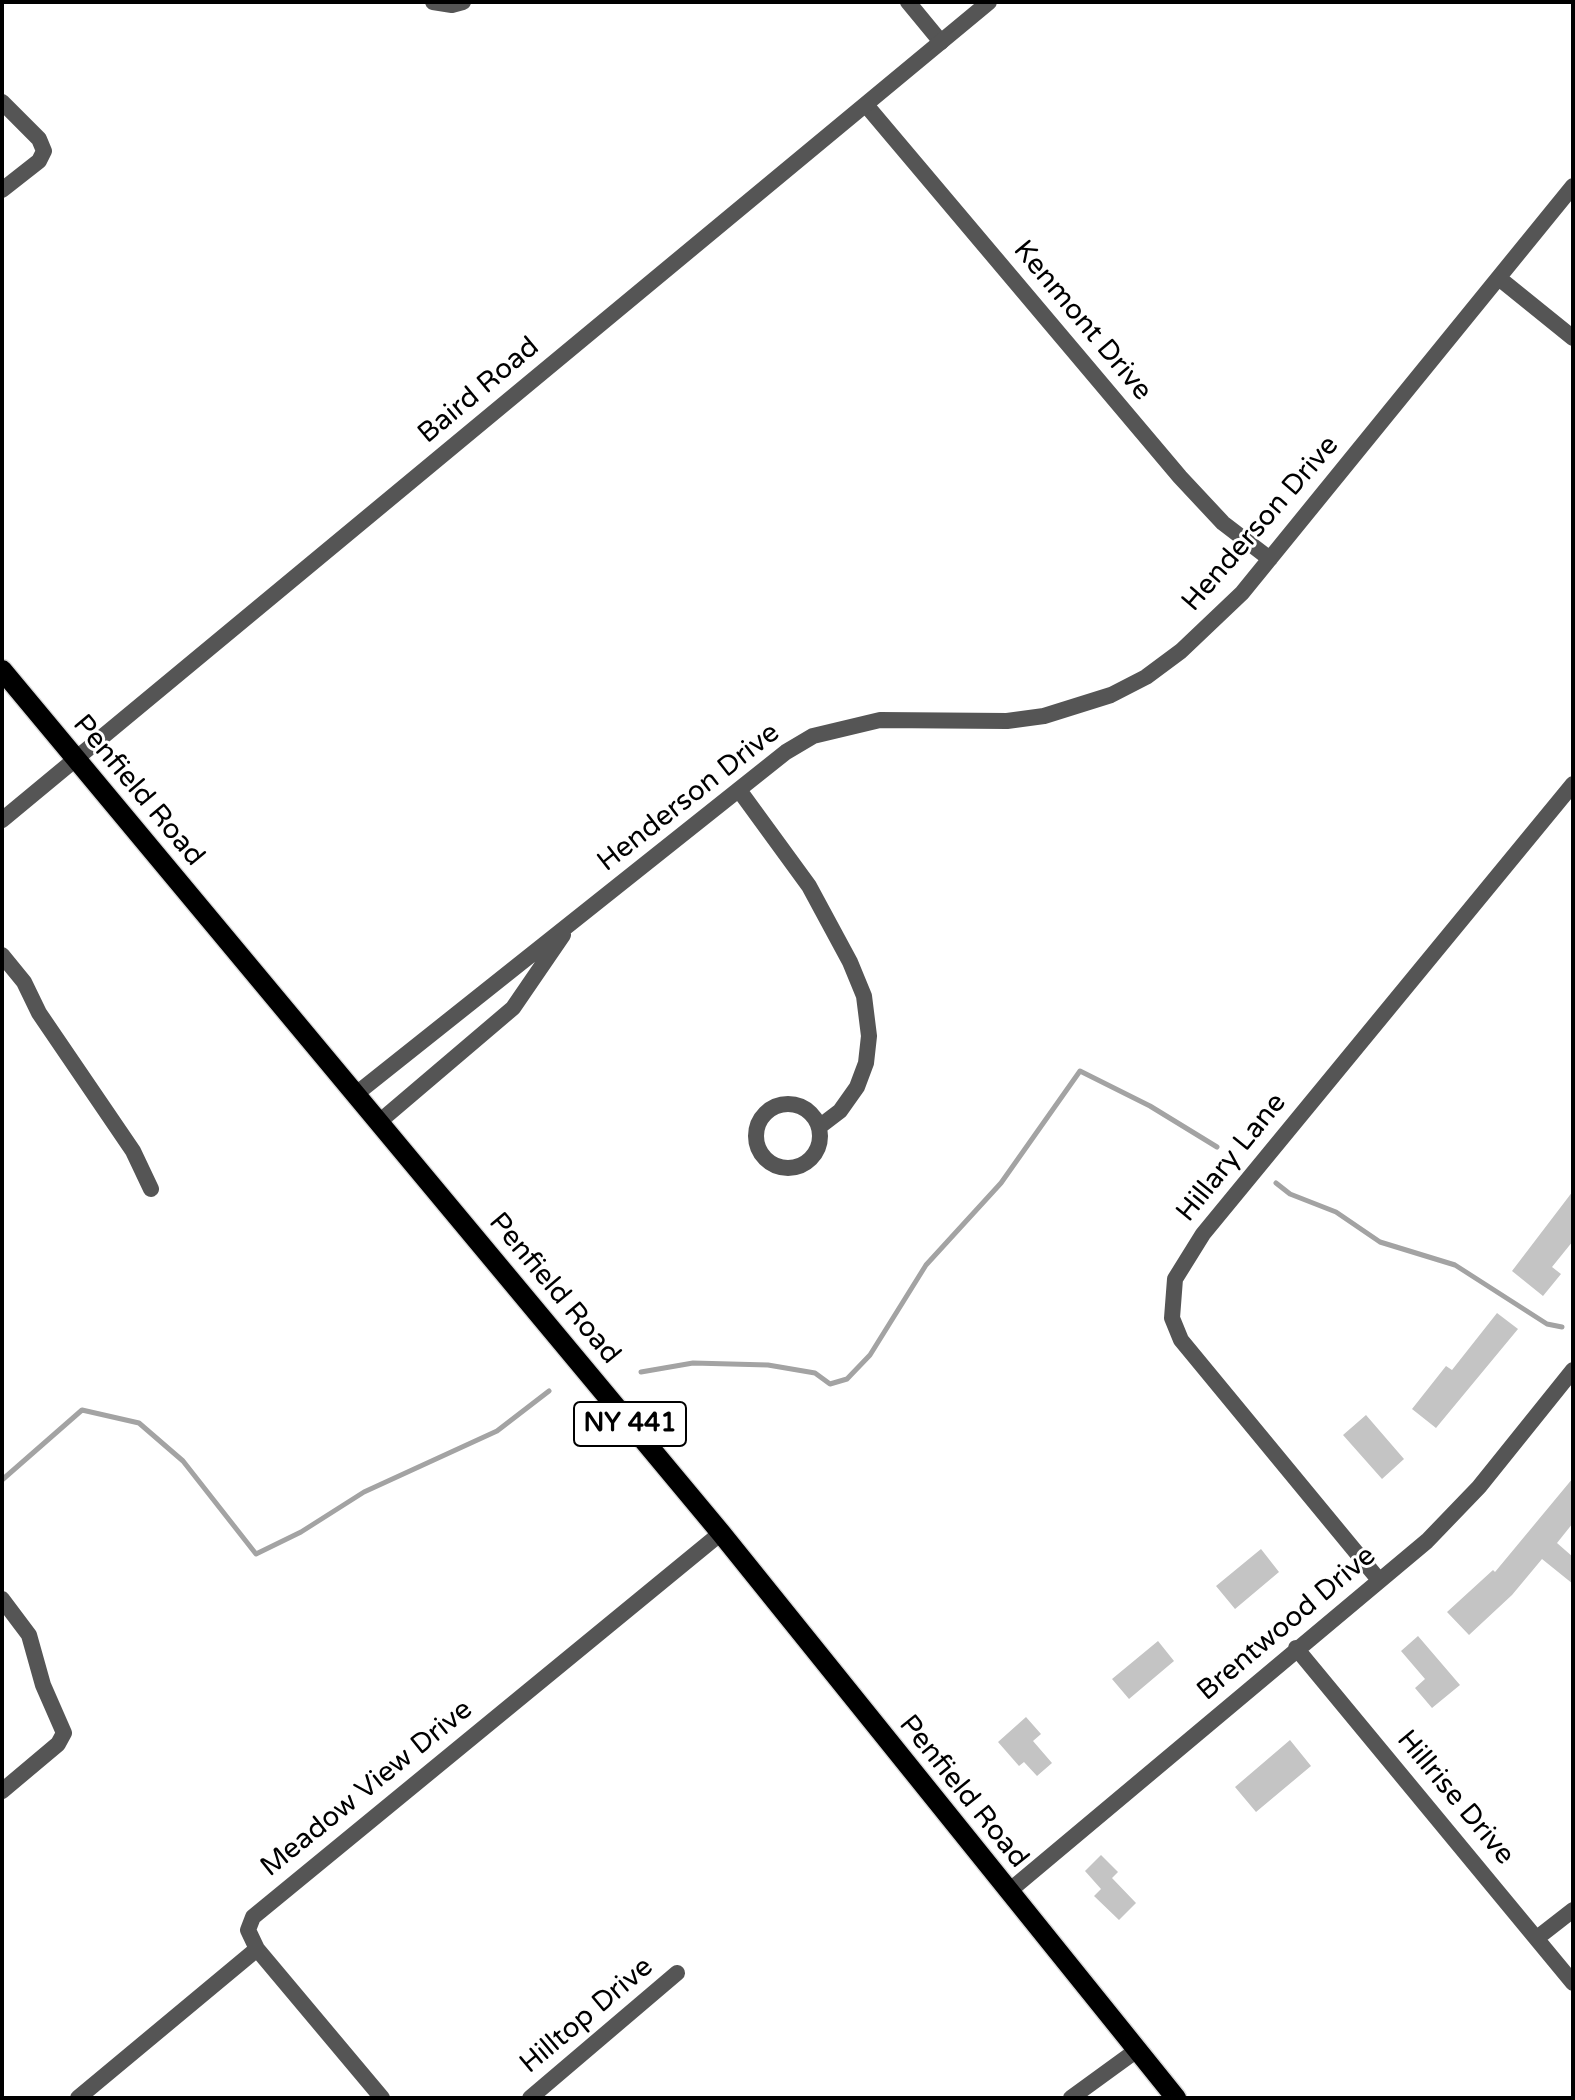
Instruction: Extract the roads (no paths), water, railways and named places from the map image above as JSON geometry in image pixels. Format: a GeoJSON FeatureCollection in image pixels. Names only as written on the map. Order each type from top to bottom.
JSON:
{"type":"FeatureCollection","features":[{"type":"Feature","properties":{"kind":"main road","name":"Penfield Road"},"geometry":{"type":"LineString","coordinates":[[2,670],[721,1533],[1176,2098]]}},
{"type":"Feature","properties":{"kind":"street"},"geometry":{"type":"LineString","coordinates":[[433,2],[452,5],[463,2]]}},
{"type":"Feature","properties":{"kind":"street"},"geometry":{"type":"LineString","coordinates":[[908,2],[941,42]]}},
{"type":"Feature","properties":{"kind":"street","name":"Baird Road"},"geometry":{"type":"LineString","coordinates":[[2,820],[989,2]]}},
{"type":"Feature","properties":{"kind":"street"},"geometry":{"type":"LineString","coordinates":[[2,102],[39,139],[44,151],[39,161],[2,190]]}},
{"type":"Feature","properties":{"kind":"street","name":"Kenmont Drive"},"geometry":{"type":"LineString","coordinates":[[866,105],[1180,477],[1223,523],[1270,559]]}},
{"type":"Feature","properties":{"kind":"street","name":"Henderson Drive"},"geometry":{"type":"LineString","coordinates":[[356,1094],[786,752],[813,736],[843,727],[912,718],[1007,721],[1080,708],[1146,677],[1181,651],[1213,623],[1270,559],[1573,186]]}},
{"type":"Feature","properties":{"kind":"street"},"geometry":{"type":"LineString","coordinates":[[1500,279],[1573,338]]}},
{"type":"Feature","properties":{"kind":"street","name":"Hillary Lane"},"geometry":{"type":"LineString","coordinates":[[1379,1580],[1181,1340],[1172,1318],[1175,1279],[1203,1234],[1573,784]]}},
{"type":"Feature","properties":{"kind":"street"},"geometry":{"type":"LineString","coordinates":[[739,790],[809,886],[850,962],[864,996],[869,1036],[866,1063],[857,1087],[840,1111],[819,1127],[818,1148],[805,1164],[795,1168],[774,1165],[765,1159],[756,1141],[760,1120],[776,1106],[797,1105],[807,1110],[819,1127]]}},
{"type":"Feature","properties":{"kind":"street","name":"Henderson Drive"},"geometry":{"type":"LineString","coordinates":[[379,1122],[513,1008],[570,924]]}},
{"type":"Feature","properties":{"kind":"street"},"geometry":{"type":"LineString","coordinates":[[2,955],[24,982],[39,1013],[133,1151],[151,1189]]}},
{"type":"Feature","properties":{"kind":"street","name":"Brentwood Drive"},"geometry":{"type":"LineString","coordinates":[[1008,1892],[1455,1513],[1573,1370]]}},
{"type":"Feature","properties":{"kind":"street","name":"Meadow View Drive"},"geometry":{"type":"LineString","coordinates":[[257,1949],[248,1930],[261,1909],[721,1533]]}},
{"type":"Feature","properties":{"kind":"street"},"geometry":{"type":"LineString","coordinates":[[2,1599],[29,1635],[43,1685],[63,1726],[63,1738],[2,1791]]}},
{"type":"Feature","properties":{"kind":"street","name":"Hillrise Drive"},"geometry":{"type":"LineString","coordinates":[[1296,1648],[1573,1983]]}},
{"type":"Feature","properties":{"kind":"street"},"geometry":{"type":"LineString","coordinates":[[1537,1938],[1573,1910]]}},
{"type":"Feature","properties":{"kind":"street"},"geometry":{"type":"LineString","coordinates":[[78,2098],[257,1949],[382,2098]]}},
{"type":"Feature","properties":{"kind":"street","name":"Hilltop Drive"},"geometry":{"type":"LineString","coordinates":[[530,2098],[677,1973]]}},
{"type":"Feature","properties":{"kind":"street"},"geometry":{"type":"LineString","coordinates":[[1071,2098],[1137,2050]]}},
{"type":"Feature","properties":{"kind":"waterway"},"geometry":{"type":"LineString","coordinates":[[641,1372],[693,1363],[768,1365],[815,1373],[830,1384],[847,1379],[870,1355],[926,1265],[1001,1183],[1080,1071],[1150,1106],[1217,1147]]}},
{"type":"Feature","properties":{"kind":"waterway"},"geometry":{"type":"LineString","coordinates":[[1276,1183],[1290,1194],[1336,1212],[1380,1242],[1455,1265],[1547,1324],[1562,1327]]}},
{"type":"Feature","properties":{"kind":"waterway"},"geometry":{"type":"LineString","coordinates":[[2,1480],[82,1410],[139,1423],[183,1461],[256,1554],[301,1532],[364,1492],[497,1431],[549,1391]]}}]}
